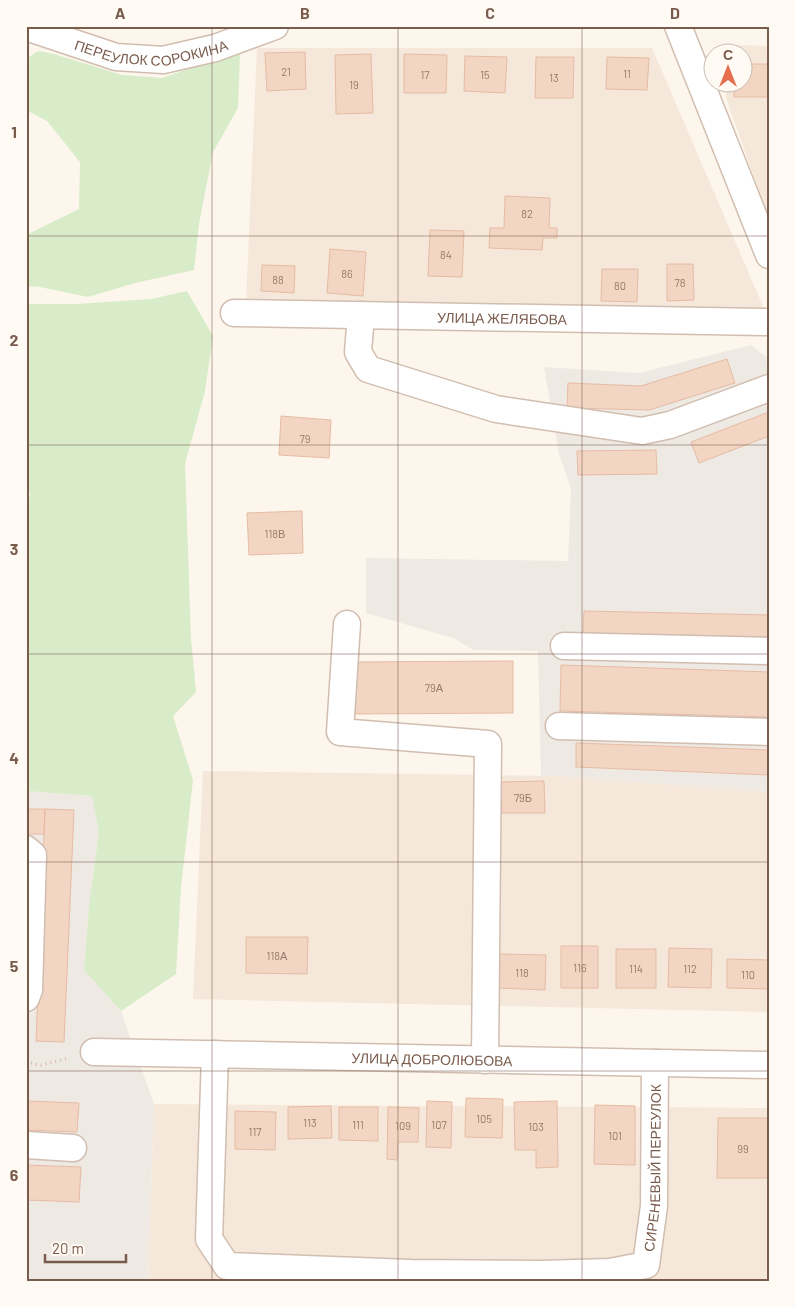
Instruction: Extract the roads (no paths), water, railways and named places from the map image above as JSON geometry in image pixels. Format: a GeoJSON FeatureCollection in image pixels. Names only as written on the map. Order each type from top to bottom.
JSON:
{"type":"FeatureCollection","features":[{"type":"Feature","properties":{"kind":"street","name":"ПЕРЕУЛОК СОРОКИНА"},"geometry":{"type":"LineString","coordinates":[[26,27],[116,57],[163,60],[215,48],[275,26]]}},
{"type":"Feature","properties":{"kind":"street"},"geometry":{"type":"LineString","coordinates":[[678,26],[769,255]]}},
{"type":"Feature","properties":{"kind":"street","name":"УЛИЦА ЖЕЛЯБОВА"},"geometry":{"type":"LineString","coordinates":[[234,313],[769,322]]}},
{"type":"Feature","properties":{"kind":"street"},"geometry":{"type":"LineString","coordinates":[[361,315],[358,352],[368,368],[496,409],[642,431],[670,426],[769,388]]}},
{"type":"Feature","properties":{"kind":"street"},"geometry":{"type":"LineString","coordinates":[[347,624],[340,732],[488,744],[485,1060]]}},
{"type":"Feature","properties":{"kind":"street"},"geometry":{"type":"LineString","coordinates":[[564,646],[769,651]]}},
{"type":"Feature","properties":{"kind":"street"},"geometry":{"type":"LineString","coordinates":[[559,726],[769,732]]}},
{"type":"Feature","properties":{"kind":"street"},"geometry":{"type":"LineString","coordinates":[[26,849],[33,855],[28,939],[29,990],[26,998]]}},
{"type":"Feature","properties":{"kind":"street","name":"УЛИЦА ДОБРОЛЮБОВА"},"geometry":{"type":"LineString","coordinates":[[94,1052],[769,1065]]}},
{"type":"Feature","properties":{"kind":"street","name":"СИРЕНЕВЫЙ ПЕРЕУЛОК"},"geometry":{"type":"LineString","coordinates":[[215,1054],[209,1240],[227,1266],[410,1273],[541,1274],[610,1272],[646,1265],[654,1206],[655,1063]]}},
{"type":"Feature","properties":{"kind":"street"},"geometry":{"type":"LineString","coordinates":[[26,1146],[73,1148]]}}]}
